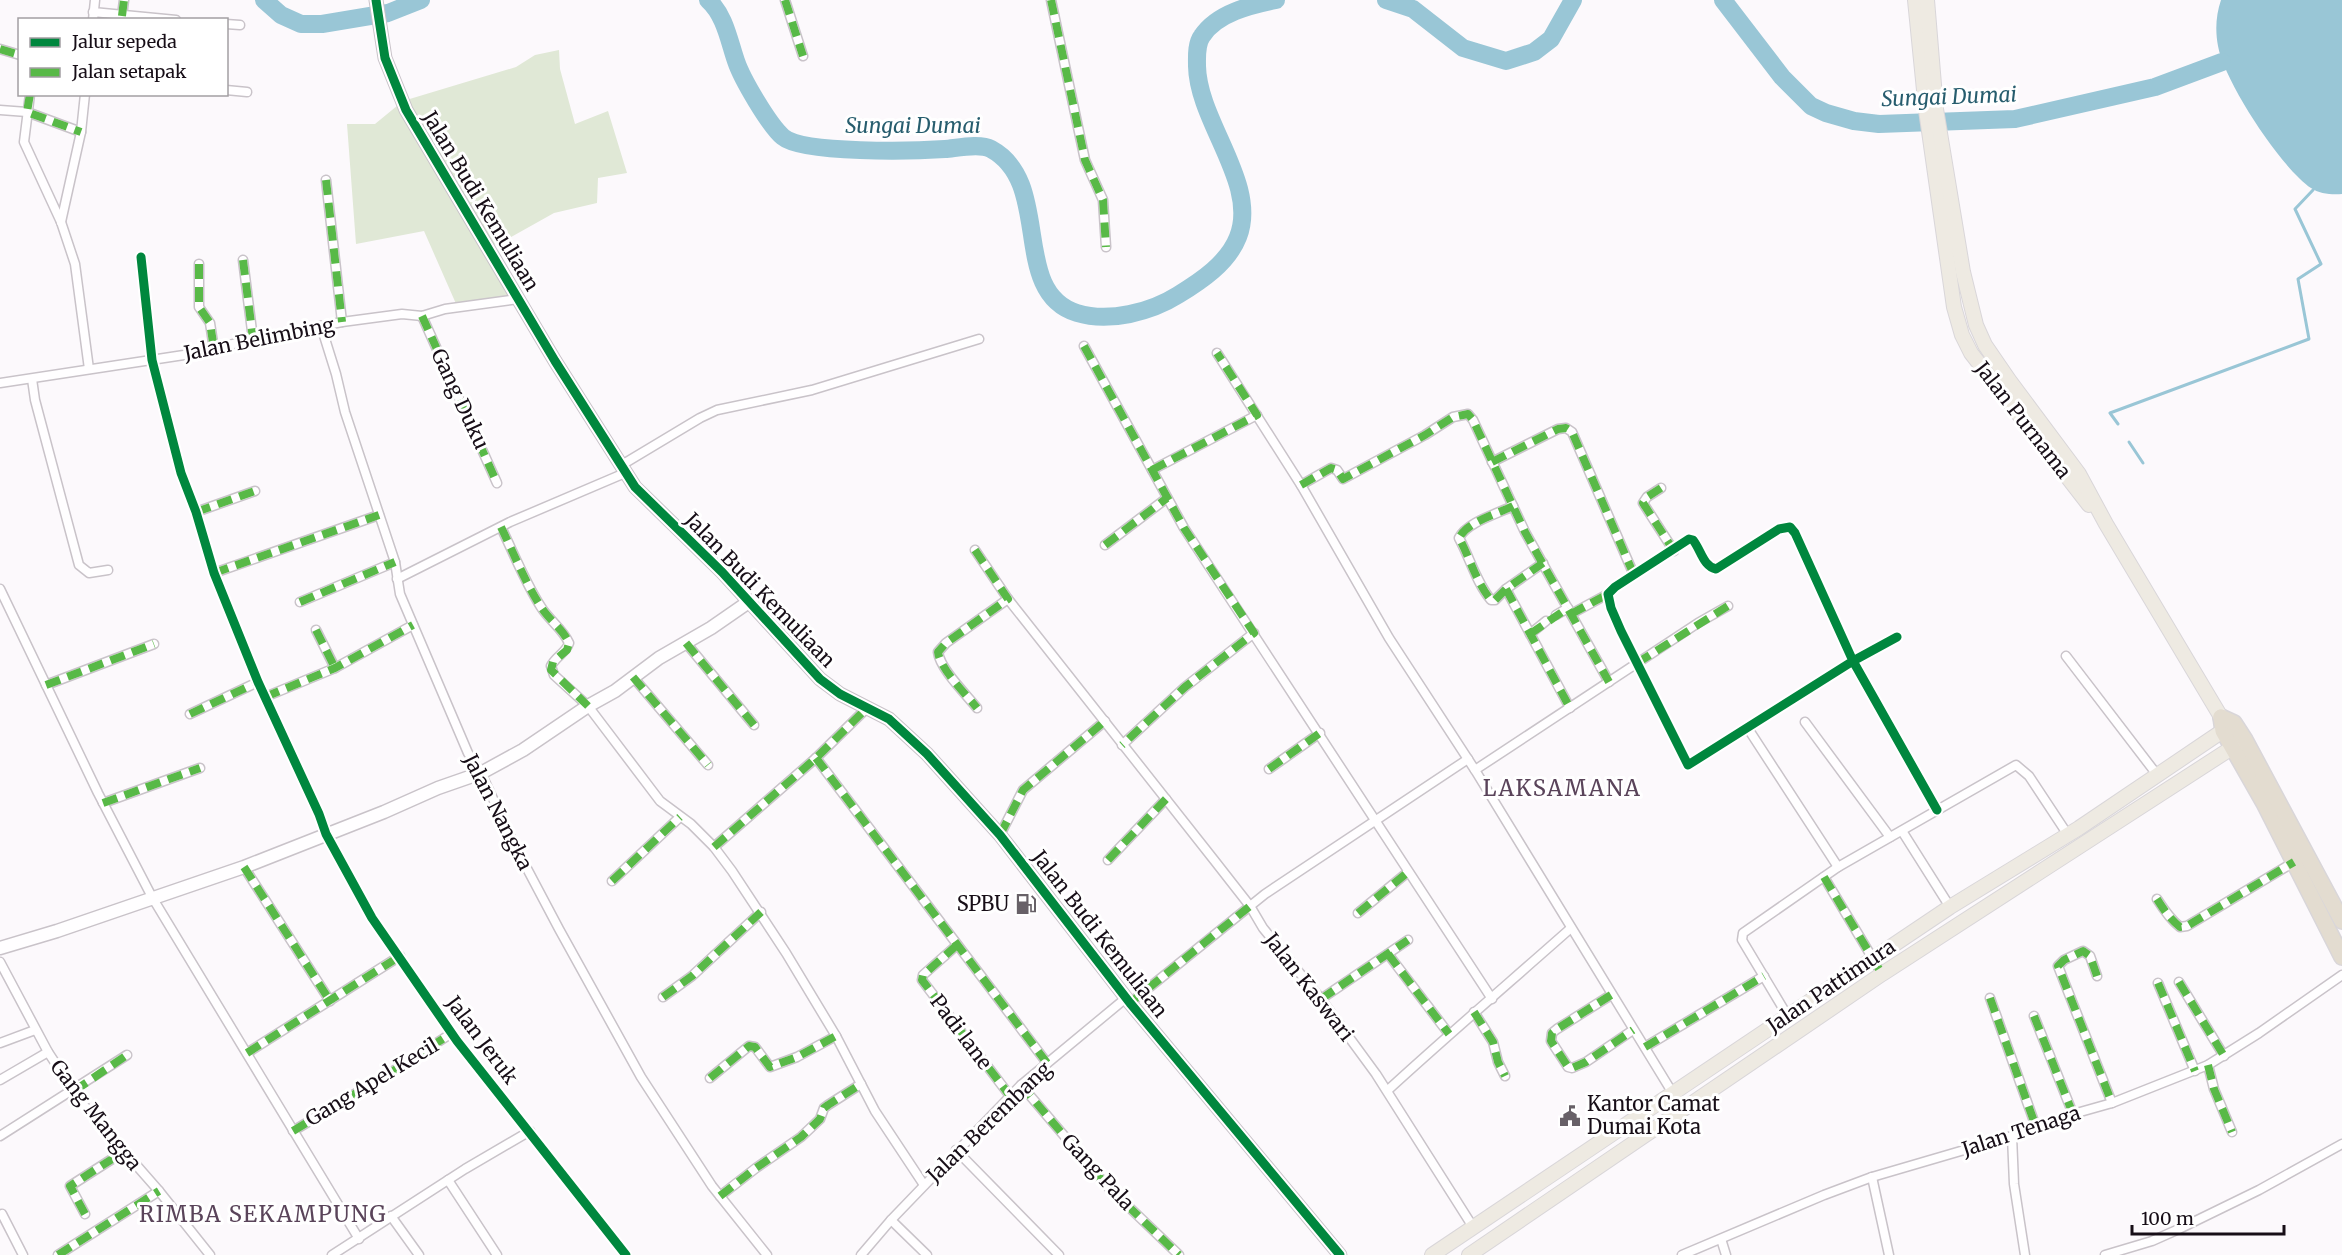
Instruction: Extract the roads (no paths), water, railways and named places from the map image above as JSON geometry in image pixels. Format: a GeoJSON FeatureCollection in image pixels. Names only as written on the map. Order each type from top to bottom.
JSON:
{"type":"FeatureCollection","features":[{"type":"Feature","properties":{"kind":"highway"},"geometry":{"type":"LineString","coordinates":[[2226,724],[2342,921]]}},
{"type":"Feature","properties":{"kind":"highway"},"geometry":{"type":"LineString","coordinates":[[2238,743],[2264,803],[2342,957]]}},
{"type":"Feature","properties":{"kind":"main road","name":"Jalan Purnama"},"geometry":{"type":"LineString","coordinates":[[1914,0],[1926,110],[1954,307],[1971,353],[2106,525]]}},
{"type":"Feature","properties":{"kind":"main road","name":"Jalan Purnama"},"geometry":{"type":"LineString","coordinates":[[1927,0],[1936,109],[1963,272],[1976,325],[1985,345],[2009,380],[2073,465],[2106,525],[2226,724]]}},
{"type":"Feature","properties":{"kind":"main road","name":"Jalan Pattimura"},"geometry":{"type":"LineString","coordinates":[[1432,1255],[1950,906],[2068,835],[2158,776],[2226,724]]}},
{"type":"Feature","properties":{"kind":"main road","name":"Jalan Pattimura"},"geometry":{"type":"LineString","coordinates":[[1469,1255],[1882,974],[2238,743]]}},
{"type":"Feature","properties":{"kind":"street"},"geometry":{"type":"LineString","coordinates":[[95,0],[93,16],[149,18]]}},
{"type":"Feature","properties":{"kind":"street"},"geometry":{"type":"LineString","coordinates":[[122,16],[124,0]]}},
{"type":"Feature","properties":{"kind":"street","name":"Jalan Budi Kemuliaan"},"geometry":{"type":"LineString","coordinates":[[376,0],[389,72],[406,110],[622,469],[648,502],[750,601],[820,680],[840,694],[889,719],[910,737],[1000,835],[1128,1001],[1338,1253]]}},
{"type":"Feature","properties":{"kind":"street"},"geometry":{"type":"LineString","coordinates":[[784,0],[803,56]]}},
{"type":"Feature","properties":{"kind":"street"},"geometry":{"type":"LineString","coordinates":[[1051,0],[1085,160],[1103,200],[1106,246]]}},
{"type":"Feature","properties":{"kind":"street"},"geometry":{"type":"LineString","coordinates":[[228,24],[240,25]]}},
{"type":"Feature","properties":{"kind":"street"},"geometry":{"type":"LineString","coordinates":[[0,49],[18,54]]}},
{"type":"Feature","properties":{"kind":"street"},"geometry":{"type":"LineString","coordinates":[[228,90],[248,92]]}},
{"type":"Feature","properties":{"kind":"street"},"geometry":{"type":"LineString","coordinates":[[30,96],[25,145],[61,222],[77,269],[89,369]]}},
{"type":"Feature","properties":{"kind":"street"},"geometry":{"type":"LineString","coordinates":[[61,222],[81,132],[85,96]]}},
{"type":"Feature","properties":{"kind":"street"},"geometry":{"type":"LineString","coordinates":[[0,110],[27,112],[81,132]]}},
{"type":"Feature","properties":{"kind":"street"},"geometry":{"type":"LineString","coordinates":[[326,180],[342,322]]}},
{"type":"Feature","properties":{"kind":"street","name":"Jalan Jeruk"},"geometry":{"type":"LineString","coordinates":[[141,256],[152,360],[181,473],[196,512],[214,573],[258,682],[319,813],[326,834],[372,918],[452,1033],[626,1255]]}},
{"type":"Feature","properties":{"kind":"street"},"geometry":{"type":"LineString","coordinates":[[243,260],[253,339]]}},
{"type":"Feature","properties":{"kind":"street"},"geometry":{"type":"LineString","coordinates":[[199,264],[199,307],[210,323],[214,349]]}},
{"type":"Feature","properties":{"kind":"street","name":"Jalan Belimbing"},"geometry":{"type":"LineString","coordinates":[[0,383],[214,349],[342,322],[402,315],[422,316],[445,309],[518,299]]}},
{"type":"Feature","properties":{"kind":"street","name":"Gang Duku"},"geometry":{"type":"LineString","coordinates":[[422,316],[497,483]]}},
{"type":"Feature","properties":{"kind":"street","name":"Jalan Nangka"},"geometry":{"type":"LineString","coordinates":[[321,326],[345,412],[395,562],[400,594],[468,753],[481,773],[514,844],[559,929],[641,1077],[720,1196],[767,1255]]}},
{"type":"Feature","properties":{"kind":"street"},"geometry":{"type":"LineString","coordinates":[[397,579],[622,469],[700,417],[717,410],[812,390],[979,339]]}},
{"type":"Feature","properties":{"kind":"street"},"geometry":{"type":"LineString","coordinates":[[1084,346],[1184,528],[1492,999]]}},
{"type":"Feature","properties":{"kind":"street"},"geometry":{"type":"LineString","coordinates":[[1217,353],[1301,485],[1389,638],[1475,770],[1672,1092]]}},
{"type":"Feature","properties":{"kind":"street"},"geometry":{"type":"LineString","coordinates":[[32,379],[35,400],[79,565],[89,573],[108,570]]}},
{"type":"Feature","properties":{"kind":"street"},"geometry":{"type":"LineString","coordinates":[[1301,485],[1331,468],[1337,470],[1342,479],[1353,475],[1453,417],[1464,413],[1473,420],[1513,506],[1609,682]]}},
{"type":"Feature","properties":{"kind":"street"},"geometry":{"type":"LineString","coordinates":[[1152,470],[1257,415]]}},
{"type":"Feature","properties":{"kind":"street"},"geometry":{"type":"LineString","coordinates":[[1492,462],[1558,429],[1566,428],[1572,432],[1577,449],[1634,575]]}},
{"type":"Feature","properties":{"kind":"street"},"geometry":{"type":"LineString","coordinates":[[1661,488],[1647,497],[1643,503],[1674,551]]}},
{"type":"Feature","properties":{"kind":"street"},"geometry":{"type":"LineString","coordinates":[[196,512],[255,491]]}},
{"type":"Feature","properties":{"kind":"street"},"geometry":{"type":"LineString","coordinates":[[1105,545],[1167,498]]}},
{"type":"Feature","properties":{"kind":"street"},"geometry":{"type":"LineString","coordinates":[[1513,506],[1467,528],[1459,538],[1488,597],[1495,600],[1506,589],[1543,563]]}},
{"type":"Feature","properties":{"kind":"street"},"geometry":{"type":"LineString","coordinates":[[214,573],[379,515]]}},
{"type":"Feature","properties":{"kind":"street"},"geometry":{"type":"LineString","coordinates":[[501,527],[540,607],[567,637],[569,643],[567,650],[553,662],[551,670],[588,706],[660,801],[691,824],[714,847],[761,912],[836,1036],[875,1111],[924,1185]]}},
{"type":"Feature","properties":{"kind":"street"},"geometry":{"type":"LineString","coordinates":[[1556,615],[1608,594],[1615,587],[1674,551],[1689,539],[1694,540],[1706,564],[1716,569],[1779,529],[1790,528],[1795,533],[1853,661],[1937,810]]}},
{"type":"Feature","properties":{"kind":"street","name":"Jalan Kaswari"},"geometry":{"type":"LineString","coordinates":[[975,550],[1008,599],[1250,906],[1263,928],[1321,999],[1388,1090],[1473,1227]]}},
{"type":"Feature","properties":{"kind":"street"},"geometry":{"type":"LineString","coordinates":[[300,602],[395,562]]}},
{"type":"Feature","properties":{"kind":"street"},"geometry":{"type":"LineString","coordinates":[[0,589],[103,803],[152,897],[359,1239]]}},
{"type":"Feature","properties":{"kind":"street"},"geometry":{"type":"LineString","coordinates":[[1506,589],[1570,708]]}},
{"type":"Feature","properties":{"kind":"street"},"geometry":{"type":"LineString","coordinates":[[1608,594],[1617,624],[1688,765],[1853,661],[1897,638]]}},
{"type":"Feature","properties":{"kind":"street"},"geometry":{"type":"LineString","coordinates":[[977,708],[948,672],[938,652],[946,643],[1008,599]]}},
{"type":"Feature","properties":{"kind":"street"},"geometry":{"type":"LineString","coordinates":[[0,948],[57,931],[244,867],[384,812],[438,788],[481,773],[523,750],[659,658],[750,601]]}},
{"type":"Feature","properties":{"kind":"street"},"geometry":{"type":"LineString","coordinates":[[1475,770],[1728,606]]}},
{"type":"Feature","properties":{"kind":"street"},"geometry":{"type":"LineString","coordinates":[[1530,634],[1546,621]]}},
{"type":"Feature","properties":{"kind":"street"},"geometry":{"type":"LineString","coordinates":[[265,697],[335,668],[413,626]]}},
{"type":"Feature","properties":{"kind":"street"},"geometry":{"type":"LineString","coordinates":[[316,630],[335,668]]}},
{"type":"Feature","properties":{"kind":"street"},"geometry":{"type":"LineString","coordinates":[[1122,745],[1185,687],[1254,633]]}},
{"type":"Feature","properties":{"kind":"street"},"geometry":{"type":"LineString","coordinates":[[686,643],[754,725]]}},
{"type":"Feature","properties":{"kind":"street"},"geometry":{"type":"LineString","coordinates":[[46,685],[154,644]]}},
{"type":"Feature","properties":{"kind":"street"},"geometry":{"type":"LineString","coordinates":[[2066,656],[2158,776]]}},
{"type":"Feature","properties":{"kind":"street"},"geometry":{"type":"LineString","coordinates":[[633,677],[708,765]]}},
{"type":"Feature","properties":{"kind":"street"},"geometry":{"type":"LineString","coordinates":[[190,714],[258,682]]}},
{"type":"Feature","properties":{"kind":"street"},"geometry":{"type":"LineString","coordinates":[[714,847],[816,758],[868,707]]}},
{"type":"Feature","properties":{"kind":"street"},"geometry":{"type":"LineString","coordinates":[[1000,835],[1023,790],[1105,721]]}},
{"type":"Feature","properties":{"kind":"street"},"geometry":{"type":"LineString","coordinates":[[1805,722],[1890,837]]}},
{"type":"Feature","properties":{"kind":"street"},"geometry":{"type":"LineString","coordinates":[[1748,728],[1838,867]]}},
{"type":"Feature","properties":{"kind":"street"},"geometry":{"type":"LineString","coordinates":[[1269,769],[1320,733]]}},
{"type":"Feature","properties":{"kind":"street"},"geometry":{"type":"LineString","coordinates":[[816,758],[1047,1064]]}},
{"type":"Feature","properties":{"kind":"street","name":"Jalan Berembang"},"geometry":{"type":"LineString","coordinates":[[861,1255],[891,1220],[1020,1085],[1250,906],[1468,759]]}},
{"type":"Feature","properties":{"kind":"street"},"geometry":{"type":"LineString","coordinates":[[1787,1015],[1742,940],[1743,933],[1838,867],[2016,765],[2029,776],[2068,835]]}},
{"type":"Feature","properties":{"kind":"street"},"geometry":{"type":"LineString","coordinates":[[103,803],[200,768]]}},
{"type":"Feature","properties":{"kind":"street"},"geometry":{"type":"LineString","coordinates":[[1107,860],[1166,799]]}},
{"type":"Feature","properties":{"kind":"street"},"geometry":{"type":"LineString","coordinates":[[612,881],[680,817]]}},
{"type":"Feature","properties":{"kind":"street"},"geometry":{"type":"LineString","coordinates":[[1902,831],[1950,906]]}},
{"type":"Feature","properties":{"kind":"street"},"geometry":{"type":"LineString","coordinates":[[2157,899],[2168,917],[2180,927],[2187,926],[2294,862]]}},
{"type":"Feature","properties":{"kind":"street"},"geometry":{"type":"LineString","coordinates":[[244,867],[330,1001]]}},
{"type":"Feature","properties":{"kind":"street"},"geometry":{"type":"LineString","coordinates":[[1358,913],[1408,872]]}},
{"type":"Feature","properties":{"kind":"street"},"geometry":{"type":"LineString","coordinates":[[1824,877],[1882,974]]}},
{"type":"Feature","properties":{"kind":"street"},"geometry":{"type":"LineString","coordinates":[[663,997],[692,976],[761,912]]}},
{"type":"Feature","properties":{"kind":"street"},"geometry":{"type":"LineString","coordinates":[[1388,1090],[1571,928]]}},
{"type":"Feature","properties":{"kind":"street"},"geometry":{"type":"LineString","coordinates":[[1321,999],[1408,940]]}},
{"type":"Feature","properties":{"kind":"street","name":"Padi lane"},"geometry":{"type":"LineString","coordinates":[[957,945],[923,975],[922,980],[1010,1095]]}},
{"type":"Feature","properties":{"kind":"street"},"geometry":{"type":"LineString","coordinates":[[2097,976],[2090,956],[2083,951],[2064,960],[2058,966],[2112,1103]]}},
{"type":"Feature","properties":{"kind":"street"},"geometry":{"type":"LineString","coordinates":[[1388,954],[1449,1034]]}},
{"type":"Feature","properties":{"kind":"street"},"geometry":{"type":"LineString","coordinates":[[247,1053],[400,956]]}},
{"type":"Feature","properties":{"kind":"street","name":"Gang Mangga"},"geometry":{"type":"LineString","coordinates":[[0,962],[35,1030],[74,1090],[210,1255]]}},
{"type":"Feature","properties":{"kind":"street","name":"Jalan Tenaga"},"geometry":{"type":"LineString","coordinates":[[1682,1255],[1872,1177],[2012,1136],[2112,1103],[2195,1071],[2224,1056],[2342,975]]}},
{"type":"Feature","properties":{"kind":"street"},"geometry":{"type":"LineString","coordinates":[[1645,1047],[1764,976]]}},
{"type":"Feature","properties":{"kind":"street"},"geometry":{"type":"LineString","coordinates":[[2158,982],[2195,1071]]}},
{"type":"Feature","properties":{"kind":"street"},"geometry":{"type":"LineString","coordinates":[[2179,982],[2224,1056]]}},
{"type":"Feature","properties":{"kind":"street"},"geometry":{"type":"LineString","coordinates":[[1611,995],[1557,1029],[1552,1033],[1551,1041],[1568,1067],[1572,1068],[1586,1062],[1633,1030]]}},
{"type":"Feature","properties":{"kind":"street"},"geometry":{"type":"LineString","coordinates":[[1990,998],[2036,1127]]}},
{"type":"Feature","properties":{"kind":"street"},"geometry":{"type":"LineString","coordinates":[[1474,1012],[1493,1042],[1498,1062],[1505,1076]]}},
{"type":"Feature","properties":{"kind":"street"},"geometry":{"type":"LineString","coordinates":[[2034,1016],[2073,1114]]}},
{"type":"Feature","properties":{"kind":"street"},"geometry":{"type":"LineString","coordinates":[[0,1043],[35,1030]]}},
{"type":"Feature","properties":{"kind":"street","name":"Gang Apel Kecil"},"geometry":{"type":"LineString","coordinates":[[292,1131],[452,1033]]}},
{"type":"Feature","properties":{"kind":"street"},"geometry":{"type":"LineString","coordinates":[[710,1078],[749,1046],[755,1047],[770,1068],[797,1057],[836,1036]]}},
{"type":"Feature","properties":{"kind":"street"},"geometry":{"type":"LineString","coordinates":[[0,1080],[48,1052]]}},
{"type":"Feature","properties":{"kind":"street"},"geometry":{"type":"LineString","coordinates":[[0,1136],[127,1055]]}},
{"type":"Feature","properties":{"kind":"street"},"geometry":{"type":"LineString","coordinates":[[2208,1065],[2214,1089],[2232,1132]]}},
{"type":"Feature","properties":{"kind":"street"},"geometry":{"type":"LineString","coordinates":[[720,1196],[801,1137],[820,1119],[824,1108],[861,1084]]}},
{"type":"Feature","properties":{"kind":"street","name":"Gang Pala"},"geometry":{"type":"LineString","coordinates":[[1020,1085],[1106,1185],[1179,1255]]}},
{"type":"Feature","properties":{"kind":"street"},"geometry":{"type":"LineString","coordinates":[[332,1255],[448,1180],[530,1131]]}},
{"type":"Feature","properties":{"kind":"street"},"geometry":{"type":"LineString","coordinates":[[2012,1136],[2014,1184],[2025,1255]]}},
{"type":"Feature","properties":{"kind":"street"},"geometry":{"type":"LineString","coordinates":[[2105,1255],[2152,1242],[2279,1180],[2342,1144]]}},
{"type":"Feature","properties":{"kind":"street"},"geometry":{"type":"LineString","coordinates":[[957,1150],[1059,1255]]}},
{"type":"Feature","properties":{"kind":"street"},"geometry":{"type":"LineString","coordinates":[[85,1214],[70,1186],[123,1152]]}},
{"type":"Feature","properties":{"kind":"street"},"geometry":{"type":"LineString","coordinates":[[1872,1177],[1889,1255]]}},
{"type":"Feature","properties":{"kind":"street"},"geometry":{"type":"LineString","coordinates":[[448,1180],[496,1255]]}},
{"type":"Feature","properties":{"kind":"street"},"geometry":{"type":"LineString","coordinates":[[58,1255],[159,1191]]}},
{"type":"Feature","properties":{"kind":"street"},"geometry":{"type":"LineString","coordinates":[[2,1214],[23,1255]]}},
{"type":"Feature","properties":{"kind":"street"},"geometry":{"type":"LineString","coordinates":[[391,1216],[419,1255]]}},
{"type":"Feature","properties":{"kind":"street"},"geometry":{"type":"LineString","coordinates":[[891,1220],[927,1255]]}},
{"type":"Feature","properties":{"kind":"street"},"geometry":{"type":"LineString","coordinates":[[1721,1239],[1726,1255]]}},
{"type":"Feature","properties":{"kind":"water"},"geometry":{"type":"Polygon","coordinates":[[[2221,0],[2342,0],[2342,194],[2318,192],[2299,178],[2270,144],[2242,101],[2222,61],[2218,46],[2216,23],[2221,0]]]}},
{"type":"Feature","properties":{"kind":"waterway","name":"Sungai Dumai"},"geometry":{"type":"LineString","coordinates":[[264,0],[281,15],[301,24],[322,24],[388,13],[421,0]]}},
{"type":"Feature","properties":{"kind":"waterway","name":"Sungai Dumai"},"geometry":{"type":"LineString","coordinates":[[708,0],[719,13],[739,69],[750,90],[783,137],[794,142],[835,149],[910,150],[975,146],[991,149],[1010,165],[1021,186],[1044,283],[1056,301],[1077,313],[1102,317],[1143,311],[1167,301],[1196,284],[1221,263],[1238,237],[1242,217],[1241,196],[1235,174],[1200,87],[1197,66],[1198,47],[1200,39],[1216,21],[1235,11],[1276,0]]}},
{"type":"Feature","properties":{"kind":"waterway","name":"Sungai Dumai"},"geometry":{"type":"LineString","coordinates":[[1386,0],[1413,9],[1463,48],[1506,61],[1534,52],[1551,39],[1573,0]]}},
{"type":"Feature","properties":{"kind":"waterway","name":"Sungai Dumai"},"geometry":{"type":"LineString","coordinates":[[1723,0],[1782,77],[1811,106],[1854,121],[1879,124],[2015,119],[2155,87],[2222,62]]}},
{"type":"Feature","properties":{"kind":"waterway"},"geometry":{"type":"LineString","coordinates":[[2118,424],[2110,413],[2309,339],[2298,279],[2321,264],[2295,209],[2313,190]]}},
{"type":"Feature","properties":{"kind":"waterway"},"geometry":{"type":"LineString","coordinates":[[2129,442],[2143,463]]}},
{"type":"Feature","properties":{"kind":"place","name":"SPBU"},"geometry":{"type":"Point","coordinates":[1026,904]}},
{"type":"Feature","properties":{"kind":"place","name":"Kantor Camat Dumai Kota"},"geometry":{"type":"Point","coordinates":[1570,1116]}},
{"type":"Feature","properties":{"kind":"district","name":"LAKSAMANA"},"geometry":{"type":"Point","coordinates":[1562,788]}},
{"type":"Feature","properties":{"kind":"district","name":"RIMBA SEKAMPUNG"},"geometry":{"type":"Point","coordinates":[263,1214]}}]}
